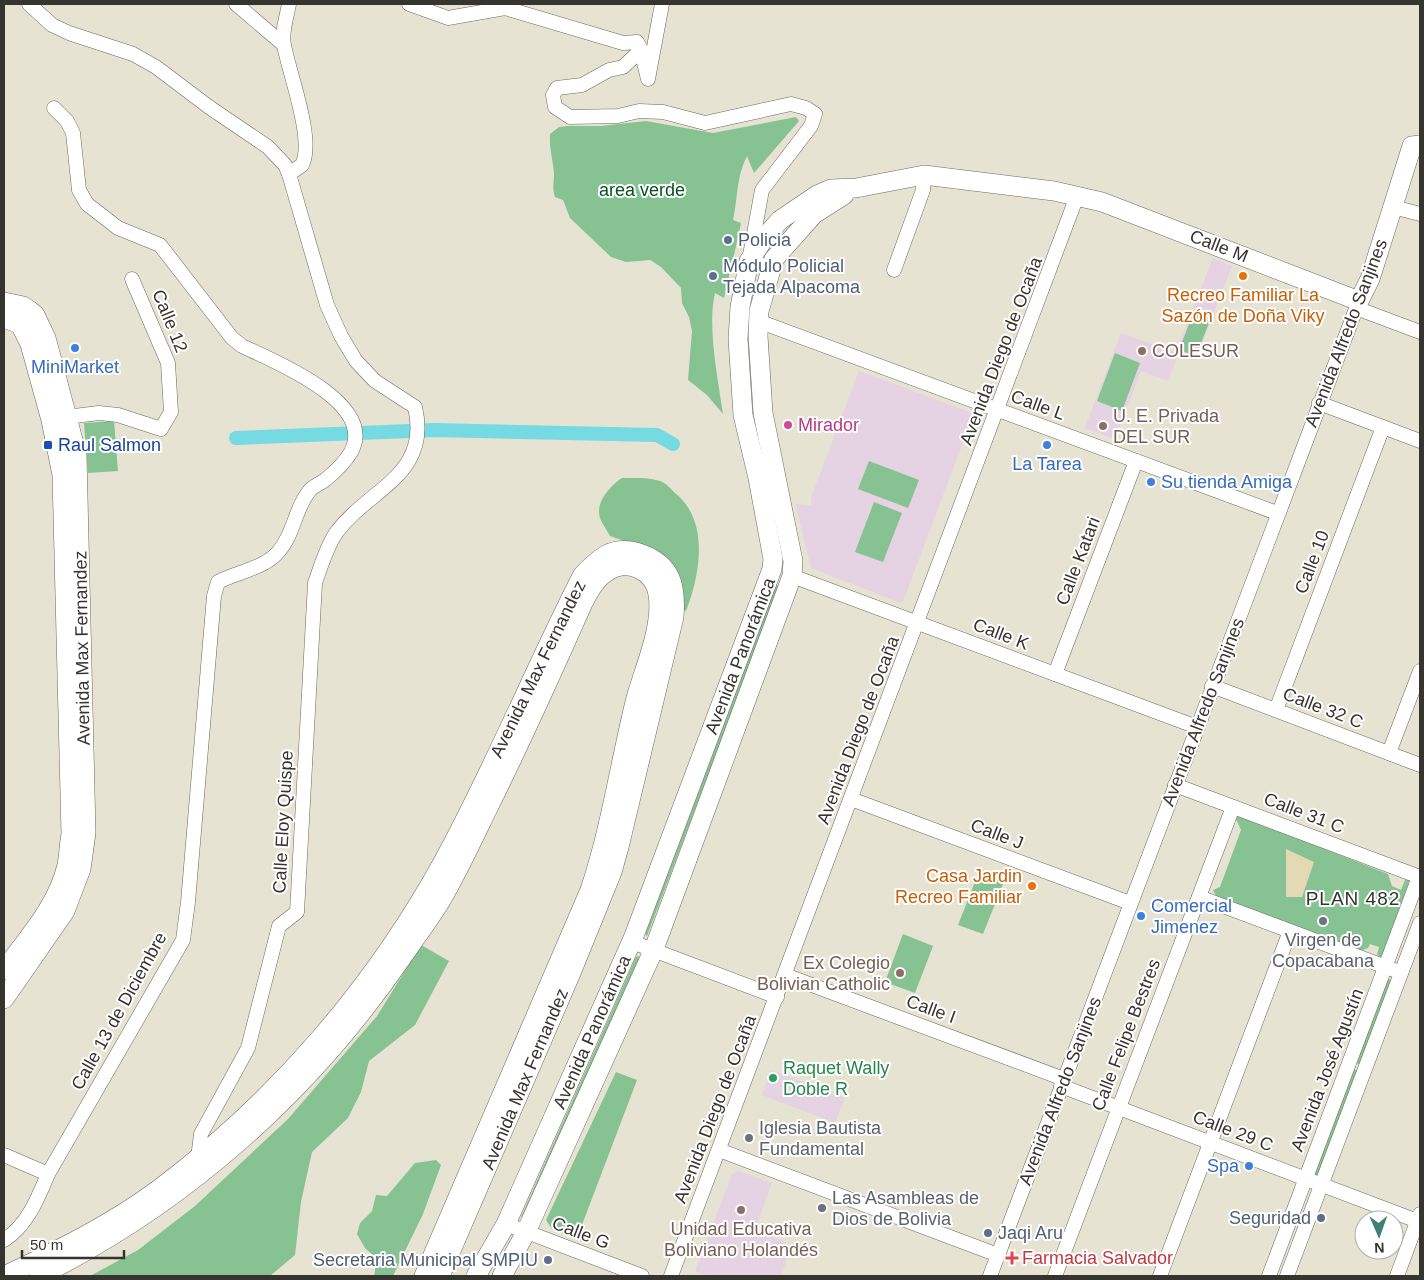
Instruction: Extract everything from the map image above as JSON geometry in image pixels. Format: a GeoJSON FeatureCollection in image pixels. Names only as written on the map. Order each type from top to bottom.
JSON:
{"type":"FeatureCollection","features":[{"type":"Feature","properties":{"kind":"main road","name":"Avenida Alfredo Sanjines"},"geometry":{"type":"LineString","coordinates":[[1357,304],[1370,279],[1392,207],[1416,145]]}},
{"type":"Feature","properties":{"kind":"main road","name":"Avenida Panorámica"},"geometry":{"type":"LineString","coordinates":[[476,1276],[506,1224],[632,942],[772,570],[773,558],[743,415],[739,358],[739,317],[749,261],[765,237],[780,220],[803,203],[831,189],[856,188],[924,176],[1001,184],[1077,196]]}},
{"type":"Feature","properties":{"kind":"main road","name":"Avenida Panorámica"},"geometry":{"type":"LineString","coordinates":[[502,1276],[526,1232],[654,949],[792,576],[793,561],[763,413],[758,321],[774,259],[814,214],[824,206],[856,188]]}},
{"type":"Feature","properties":{"kind":"main road","name":"Calle M"},"geometry":{"type":"LineString","coordinates":[[1077,196],[1102,202],[1204,240],[1357,304]]}},
{"type":"Feature","properties":{"kind":"main road","name":"Avenida Max Fernandez"},"geometry":{"type":"LineString","coordinates":[[4,302],[23,306],[35,315],[46,338],[59,418]]}},
{"type":"Feature","properties":{"kind":"main road"},"geometry":{"type":"LineString","coordinates":[[739,317],[758,321]]}},
{"type":"Feature","properties":{"kind":"main road","name":"Avenida Max Fernandez"},"geometry":{"type":"LineString","coordinates":[[4,318],[15,321],[25,330],[59,418],[77,455],[86,833],[74,867],[65,911],[4,999]]}},
{"type":"Feature","properties":{"kind":"main road","name":"Avenida Max Fernandez"},"geometry":{"type":"LineString","coordinates":[[4,1276],[68,1244],[120,1214],[254,1130],[337,1044],[376,996],[422,913],[443,898],[522,738],[552,654],[582,603],[600,578],[617,567],[626,566],[643,570],[649,575],[658,594],[658,614],[604,869],[571,973],[440,1276]]}},
{"type":"Feature","properties":{"kind":"main road"},"geometry":{"type":"LineString","coordinates":[[772,570],[792,576]]}},
{"type":"Feature","properties":{"kind":"main road","name":"Avenida Max Fernandez"},"geometry":{"type":"LineString","coordinates":[[4,970],[39,923],[74,867]]}},
{"type":"Feature","properties":{"kind":"main road","name":"Avenida Max Fernandez"},"geometry":{"type":"LineString","coordinates":[[424,1276],[604,869]]}},
{"type":"Feature","properties":{"kind":"main road","name":"Avenida Max Fernandez"},"geometry":{"type":"LineString","coordinates":[[39,1276],[91,1249],[134,1222],[204,1162]]}},
{"type":"Feature","properties":{"kind":"street"},"geometry":{"type":"LineString","coordinates":[[29,4],[52,25],[133,54],[156,68],[268,147],[285,165],[289,174],[302,165],[306,147],[295,83],[283,44],[289,4]]}},
{"type":"Feature","properties":{"kind":"street"},"geometry":{"type":"LineString","coordinates":[[236,4],[283,44]]}},
{"type":"Feature","properties":{"kind":"street"},"geometry":{"type":"LineString","coordinates":[[416,5],[448,18],[505,8],[623,43],[636,42],[641,50],[648,79],[662,4]]}},
{"type":"Feature","properties":{"kind":"street"},"geometry":{"type":"LineString","coordinates":[[641,50],[623,67],[609,70],[582,85],[557,88],[553,95],[555,107],[570,117],[618,116],[639,111],[663,112],[706,122],[791,104],[806,108],[815,114],[811,126],[762,190],[749,261],[771,268]]}},
{"type":"Feature","properties":{"kind":"street","name":"Calle 13 de Diciembre"},"geometry":{"type":"LineString","coordinates":[[4,1240],[12,1235],[30,1213],[48,1174],[183,940],[214,596],[218,582],[264,563],[278,553],[300,506],[311,489],[343,463],[355,442],[354,425],[349,413],[315,383],[242,346],[232,338],[160,245],[118,228],[87,204],[79,190],[73,133],[67,121],[54,108]]}},
{"type":"Feature","properties":{"kind":"street","name":"Calle Eloy Quispe"},"geometry":{"type":"LineString","coordinates":[[204,1162],[198,1141],[248,1048],[279,926],[297,912],[312,600],[315,583],[326,551],[337,532],[400,473],[416,447],[419,436],[415,407],[375,381],[356,361],[341,336],[327,305],[289,174]]}},
{"type":"Feature","properties":{"kind":"street"},"geometry":{"type":"LineString","coordinates":[[894,270],[923,190],[924,176]]}},
{"type":"Feature","properties":{"kind":"street","name":"Avenida Diego de Ocaña"},"geometry":{"type":"LineString","coordinates":[[671,1276],[852,799],[1077,196]]}},
{"type":"Feature","properties":{"kind":"street"},"geometry":{"type":"LineString","coordinates":[[1392,207],[1420,214]]}},
{"type":"Feature","properties":{"kind":"street","name":"Calle 12"},"geometry":{"type":"LineString","coordinates":[[59,418],[118,414],[161,429],[170,412],[168,363],[132,278]]}},
{"type":"Feature","properties":{"kind":"street"},"geometry":{"type":"LineString","coordinates":[[1357,304],[1420,332]]}},
{"type":"Feature","properties":{"kind":"street","name":"Avenida Alfredo Sanjines"},"geometry":{"type":"LineString","coordinates":[[990,1276],[1357,304]]}},
{"type":"Feature","properties":{"kind":"street","name":"Calle L"},"geometry":{"type":"LineString","coordinates":[[758,321],[1277,513]]}},
{"type":"Feature","properties":{"kind":"street"},"geometry":{"type":"LineString","coordinates":[[1319,403],[1420,441]]}},
{"type":"Feature","properties":{"kind":"street","name":"Calle 10"},"geometry":{"type":"LineString","coordinates":[[1276,710],[1383,427]]}},
{"type":"Feature","properties":{"kind":"street","name":"Calle Katari"},"geometry":{"type":"LineString","coordinates":[[1055,674],[1136,461]]}},
{"type":"Feature","properties":{"kind":"street","name":"Calle K"},"geometry":{"type":"LineString","coordinates":[[792,576],[1196,727]]}},
{"type":"Feature","properties":{"kind":"street"},"geometry":{"type":"LineString","coordinates":[[1390,753],[1420,671]]}},
{"type":"Feature","properties":{"kind":"street","name":"Calle 32 C"},"geometry":{"type":"LineString","coordinates":[[1212,686],[1420,765]]}},
{"type":"Feature","properties":{"kind":"street","name":"Calle 31 C"},"geometry":{"type":"LineString","coordinates":[[1175,785],[1420,877]]}},
{"type":"Feature","properties":{"kind":"street","name":"Calle J"},"geometry":{"type":"LineString","coordinates":[[852,799],[1130,903]]}},
{"type":"Feature","properties":{"kind":"street","name":"Calle Felipe Bestres"},"geometry":{"type":"LineString","coordinates":[[1055,1276],[1233,807]]}},
{"type":"Feature","properties":{"kind":"street","name":"Avenida José Agustín"},"geometry":{"type":"LineString","coordinates":[[1269,1276],[1420,877]]}},
{"type":"Feature","properties":{"kind":"street"},"geometry":{"type":"LineString","coordinates":[[1199,897],[1401,973]]}},
{"type":"Feature","properties":{"kind":"street","name":"Avenida José Agustín"},"geometry":{"type":"LineString","coordinates":[[1287,1276],[1420,923]]}},
{"type":"Feature","properties":{"kind":"street"},"geometry":{"type":"LineString","coordinates":[[1160,1276],[1290,932]]}},
{"type":"Feature","properties":{"kind":"street"},"geometry":{"type":"LineString","coordinates":[[632,942],[777,997]]}},
{"type":"Feature","properties":{"kind":"street","name":"Calle I"},"geometry":{"type":"LineString","coordinates":[[785,975],[1063,1082]]}},
{"type":"Feature","properties":{"kind":"street","name":"Calle 29 C"},"geometry":{"type":"LineString","coordinates":[[1063,1082],[1119,1108],[1306,1179],[1419,1219]]}},
{"type":"Feature","properties":{"kind":"street"},"geometry":{"type":"LineString","coordinates":[[719,1150],[998,1255]]}},
{"type":"Feature","properties":{"kind":"street"},"geometry":{"type":"LineString","coordinates":[[4,1154],[48,1174]]}},
{"type":"Feature","properties":{"kind":"street"},"geometry":{"type":"LineString","coordinates":[[1397,1276],[1419,1219]]}},
{"type":"Feature","properties":{"kind":"street","name":"Calle G"},"geometry":{"type":"LineString","coordinates":[[506,1224],[642,1276]]}},
{"type":"Feature","properties":{"kind":"shaded area","name":"COLESUR"},"geometry":{"type":"Polygon","coordinates":[[[1213,258],[1232,266],[1195,361],[1178,355],[1168,381],[1141,371],[1115,439],[1085,428],[1121,333],[1176,353],[1213,258]]]}},
{"type":"Feature","properties":{"kind":"shaded area"},"geometry":{"type":"Polygon","coordinates":[[[859,371],[972,413],[973,416],[901,603],[811,568],[796,504],[812,506],[811,498],[859,371]]]}},
{"type":"Feature","properties":{"kind":"shaded area"},"geometry":{"type":"Polygon","coordinates":[[[771,1070],[845,1098],[835,1123],[762,1095],[771,1070]]]}},
{"type":"Feature","properties":{"kind":"shaded area","name":"Unidad Educativa Boliviano Holandés"},"geometry":{"type":"Polygon","coordinates":[[[738,1171],[772,1183],[755,1230],[792,1245],[781,1276],[708,1276],[695,1271],[732,1174],[738,1171]]]}},
{"type":"Feature","properties":{"kind":"green space","name":"area verde"},"geometry":{"type":"Polygon","coordinates":[[[796,117],[799,121],[754,173],[747,156],[741,172],[733,220],[741,223],[739,233],[724,298],[715,293],[713,306],[714,353],[723,414],[707,395],[688,380],[692,331],[689,317],[682,303],[681,288],[661,267],[650,260],[626,262],[611,257],[570,218],[563,200],[555,197],[554,194],[550,134],[559,127],[601,126],[646,121],[713,133],[796,117]]]}},
{"type":"Feature","properties":{"kind":"green space"},"geometry":{"type":"Polygon","coordinates":[[[1194,311],[1211,318],[1196,356],[1179,350],[1194,311]]]}},
{"type":"Feature","properties":{"kind":"green space"},"geometry":{"type":"Polygon","coordinates":[[[1115,353],[1140,363],[1122,411],[1097,401],[1115,353]]]}},
{"type":"Feature","properties":{"kind":"green space"},"geometry":{"type":"Polygon","coordinates":[[[114,421],[118,471],[88,473],[84,423],[114,421]]]}},
{"type":"Feature","properties":{"kind":"green space"},"geometry":{"type":"Polygon","coordinates":[[[869,461],[919,480],[908,508],[858,489],[869,461]]]}},
{"type":"Feature","properties":{"kind":"green space"},"geometry":{"type":"Polygon","coordinates":[[[622,478],[646,478],[662,482],[686,505],[693,518],[698,533],[698,565],[686,611],[675,606],[633,544],[610,536],[601,520],[599,512],[605,495],[622,478]]]}},
{"type":"Feature","properties":{"kind":"green space"},"geometry":{"type":"Polygon","coordinates":[[[874,502],[902,513],[883,562],[855,552],[874,502]]]}},
{"type":"Feature","properties":{"kind":"green space"},"geometry":{"type":"Polygon","coordinates":[[[776,585],[780,586],[647,936],[645,934],[776,585]]]}},
{"type":"Feature","properties":{"kind":"green space"},"geometry":{"type":"Polygon","coordinates":[[[1238,815],[1388,874],[1392,886],[1401,890],[1405,880],[1410,879],[1382,958],[1377,955],[1379,947],[1370,944],[1368,948],[1360,951],[1216,896],[1213,890],[1220,887],[1241,830],[1236,819],[1238,815]]]}},
{"type":"Feature","properties":{"kind":"green space"},"geometry":{"type":"Polygon","coordinates":[[[980,869],[1005,879],[983,934],[958,925],[980,869]]]}},
{"type":"Feature","properties":{"kind":"green space"},"geometry":{"type":"Polygon","coordinates":[[[903,934],[933,946],[915,993],[885,982],[903,934]]]}},
{"type":"Feature","properties":{"kind":"green space"},"geometry":{"type":"Polygon","coordinates":[[[421,945],[449,961],[415,1025],[369,1061],[361,1092],[348,1118],[312,1152],[301,1202],[295,1255],[270,1276],[90,1276],[138,1250],[195,1206],[288,1119],[377,1016],[421,945]]]}},
{"type":"Feature","properties":{"kind":"green space"},"geometry":{"type":"Polygon","coordinates":[[[639,956],[640,959],[523,1217],[521,1217],[636,957],[639,956]]]}},
{"type":"Feature","properties":{"kind":"green space"},"geometry":{"type":"Polygon","coordinates":[[[1390,979],[1392,981],[1361,1065],[1356,1063],[1386,981],[1390,979]]]}},
{"type":"Feature","properties":{"kind":"green space"},"geometry":{"type":"Polygon","coordinates":[[[1353,1069],[1359,1071],[1318,1175],[1316,1175],[1315,1172],[1353,1069]]]}},
{"type":"Feature","properties":{"kind":"green space"},"geometry":{"type":"Polygon","coordinates":[[[616,1072],[637,1080],[577,1238],[552,1229],[546,1220],[616,1072]]]}},
{"type":"Feature","properties":{"kind":"green space"},"geometry":{"type":"Polygon","coordinates":[[[436,1160],[441,1165],[423,1214],[393,1276],[374,1276],[377,1259],[365,1248],[357,1234],[360,1223],[372,1211],[376,1195],[387,1196],[415,1163],[436,1160]]]}},
{"type":"Feature","properties":{"kind":"sand"},"geometry":{"type":"Polygon","coordinates":[[[1286,849],[1314,862],[1302,897],[1286,897],[1286,849]]]}},
{"type":"Feature","properties":{"kind":"waterway"},"geometry":{"type":"LineString","coordinates":[[236,438],[434,430],[657,435],[673,444]]}},
{"type":"Feature","properties":{"kind":"place","name":"Policia"},"geometry":{"type":"Point","coordinates":[728,240]}},
{"type":"Feature","properties":{"kind":"place","name":"Módulo Policial Tejada Alpacoma"},"geometry":{"type":"Point","coordinates":[713,276]}},
{"type":"Feature","properties":{"kind":"place","name":"Recreo Familiar La Sazón de Doña Viky"},"geometry":{"type":"Point","coordinates":[1243,276]}},
{"type":"Feature","properties":{"kind":"place","name":"MiniMarket"},"geometry":{"type":"Point","coordinates":[75,348]}},
{"type":"Feature","properties":{"kind":"place","name":"COLESUR"},"geometry":{"type":"Point","coordinates":[1142,351]}},
{"type":"Feature","properties":{"kind":"place","name":"Mirador"},"geometry":{"type":"Point","coordinates":[788,425]}},
{"type":"Feature","properties":{"kind":"place","name":"U. E. Privada DEL SUR"},"geometry":{"type":"Point","coordinates":[1103,426]}},
{"type":"Feature","properties":{"kind":"place","name":"Raul Salmon"},"geometry":{"type":"Point","coordinates":[48,445]}},
{"type":"Feature","properties":{"kind":"place","name":"La Tarea"},"geometry":{"type":"Point","coordinates":[1047,445]}},
{"type":"Feature","properties":{"kind":"place","name":"Su tienda Amiga"},"geometry":{"type":"Point","coordinates":[1151,482]}},
{"type":"Feature","properties":{"kind":"place","name":"Casa Jardin Recreo Familiar"},"geometry":{"type":"Point","coordinates":[1032,886]}},
{"type":"Feature","properties":{"kind":"place","name":"Comercial Jimenez"},"geometry":{"type":"Point","coordinates":[1141,916]}},
{"type":"Feature","properties":{"kind":"place","name":"Virgen de Copacabana"},"geometry":{"type":"Point","coordinates":[1323,921]}},
{"type":"Feature","properties":{"kind":"place","name":"Ex Colegio Bolivian Catholic"},"geometry":{"type":"Point","coordinates":[900,973]}},
{"type":"Feature","properties":{"kind":"place","name":"Raquet Wally Doble R"},"geometry":{"type":"Point","coordinates":[773,1078]}},
{"type":"Feature","properties":{"kind":"place","name":"Iglesia Bautista Fundamental"},"geometry":{"type":"Point","coordinates":[749,1138]}},
{"type":"Feature","properties":{"kind":"place","name":"Spa"},"geometry":{"type":"Point","coordinates":[1249,1166]}},
{"type":"Feature","properties":{"kind":"place","name":"Las Asambleas de Dios de Bolivia"},"geometry":{"type":"Point","coordinates":[822,1208]}},
{"type":"Feature","properties":{"kind":"place","name":"Unidad Educativa Boliviano Holandés"},"geometry":{"type":"Point","coordinates":[741,1210]}},
{"type":"Feature","properties":{"kind":"place","name":"Seguridad"},"geometry":{"type":"Point","coordinates":[1321,1218]}},
{"type":"Feature","properties":{"kind":"place","name":"Jaqi Aru"},"geometry":{"type":"Point","coordinates":[988,1233]}},
{"type":"Feature","properties":{"kind":"place","name":"Farmacia Salvador"},"geometry":{"type":"Point","coordinates":[1012,1258]}},
{"type":"Feature","properties":{"kind":"place","name":"Secretaria Municipal SMPIU"},"geometry":{"type":"Point","coordinates":[548,1260]}},
{"type":"Feature","properties":{"kind":"district","name":"PLAN 482"},"geometry":{"type":"Point","coordinates":[1353,898]}}]}
